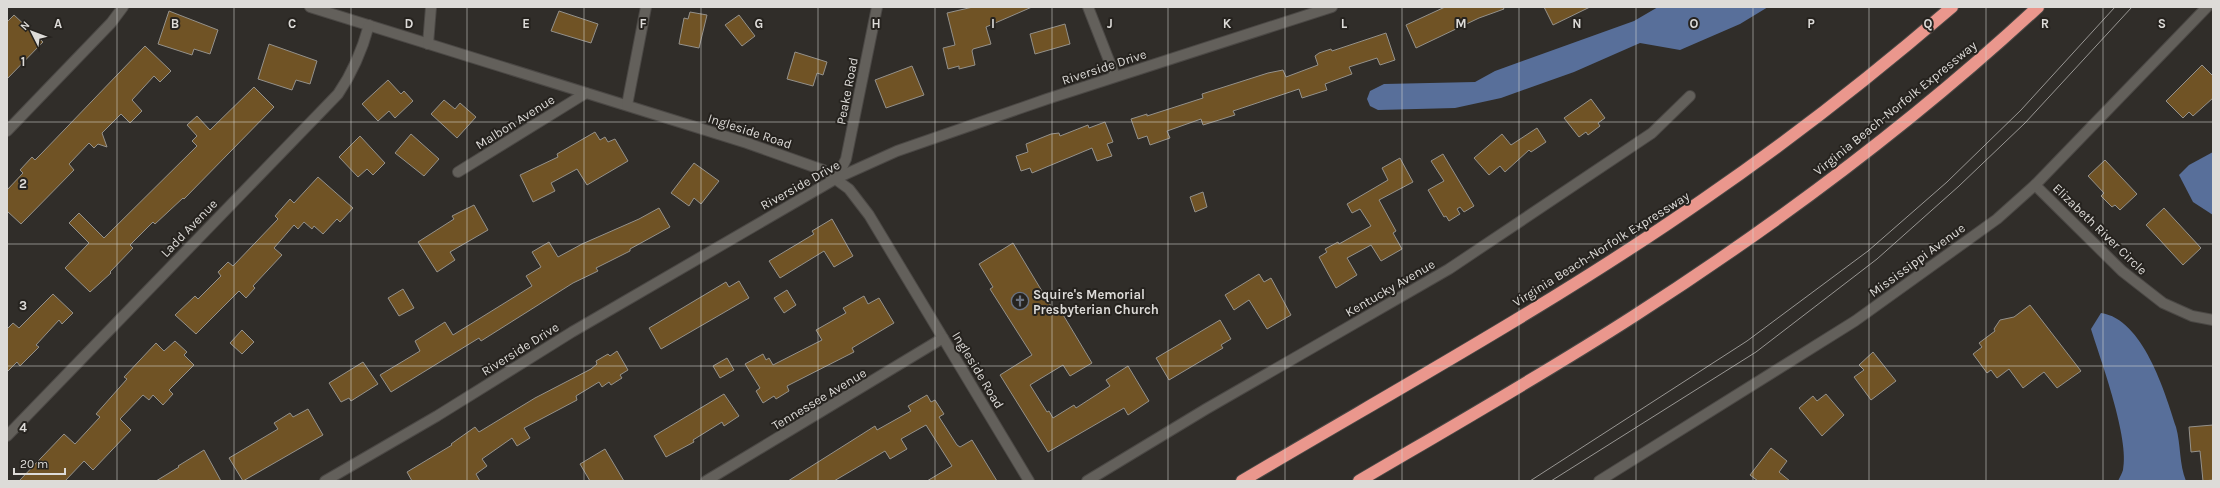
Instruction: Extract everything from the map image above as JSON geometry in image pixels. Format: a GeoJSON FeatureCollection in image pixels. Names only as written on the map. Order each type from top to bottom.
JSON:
{"type":"FeatureCollection","features":[{"type":"Feature","properties":{"kind":"highway","name":"Virginia Beach-Norfolk Expressway"},"geometry":{"type":"LineString","coordinates":[[1242,481],[1543,303],[1704,199],[1801,129],[1899,52],[1952,7]]}},
{"type":"Feature","properties":{"kind":"highway","name":"Virginia Beach-Norfolk Expressway"},"geometry":{"type":"LineString","coordinates":[[1359,481],[1634,316],[1754,235],[1827,182],[1923,107],[2038,7]]}},
{"type":"Feature","properties":{"kind":"street"},"geometry":{"type":"LineString","coordinates":[[7,131],[111,23],[123,7]]}},
{"type":"Feature","properties":{"kind":"street","name":"Ingleside Road"},"geometry":{"type":"LineString","coordinates":[[310,7],[761,148],[823,170],[837,178],[849,189],[869,215],[1029,481]]}},
{"type":"Feature","properties":{"kind":"street"},"geometry":{"type":"LineString","coordinates":[[428,44],[431,7]]}},
{"type":"Feature","properties":{"kind":"street"},"geometry":{"type":"LineString","coordinates":[[627,105],[646,7]]}},
{"type":"Feature","properties":{"kind":"street","name":"Peake Road"},"geometry":{"type":"LineString","coordinates":[[837,178],[846,159],[876,7]]}},
{"type":"Feature","properties":{"kind":"street"},"geometry":{"type":"LineString","coordinates":[[1088,7],[1115,76]]}},
{"type":"Feature","properties":{"kind":"street","name":"Riverside Drive"},"geometry":{"type":"LineString","coordinates":[[325,481],[437,416],[572,332],[837,178],[897,151],[1311,10],[1332,7]]}},
{"type":"Feature","properties":{"kind":"street","name":"Mississippi Avenue"},"geometry":{"type":"LineString","coordinates":[[1599,481],[1855,321],[1997,219],[2036,185],[2207,7]]}},
{"type":"Feature","properties":{"kind":"street","name":"Ladd Avenue"},"geometry":{"type":"LineString","coordinates":[[7,436],[338,94],[352,74],[362,51],[368,25]]}},
{"type":"Feature","properties":{"kind":"street","name":"Malbon Avenue"},"geometry":{"type":"LineString","coordinates":[[458,172],[586,93]]}},
{"type":"Feature","properties":{"kind":"street","name":"Kentucky Avenue"},"geometry":{"type":"LineString","coordinates":[[1087,481],[1206,409],[1449,269],[1652,133],[1690,96]]}},
{"type":"Feature","properties":{"kind":"street","name":"Elizabeth River Circle"},"geometry":{"type":"LineString","coordinates":[[2036,185],[2122,271],[2157,298],[2192,316],[2213,320]]}},
{"type":"Feature","properties":{"kind":"street","name":"Tennessee Avenue"},"geometry":{"type":"LineString","coordinates":[[706,481],[943,338]]}},
{"type":"Feature","properties":{"kind":"water"},"geometry":{"type":"Polygon","coordinates":[[[1658,7],[1768,7],[1740,24],[1680,50],[1640,43],[1574,72],[1501,98],[1455,108],[1378,110],[1370,106],[1367,99],[1370,91],[1384,84],[1475,82],[1495,71],[1634,21],[1658,7]]]}},
{"type":"Feature","properties":{"kind":"water"},"geometry":{"type":"Polygon","coordinates":[[[2213,152],[2213,215],[2193,202],[2179,175],[2189,165],[2213,152]]]}},
{"type":"Feature","properties":{"kind":"water"},"geometry":{"type":"Polygon","coordinates":[[[2101,313],[2116,318],[2129,328],[2140,342],[2150,359],[2166,395],[2176,427],[2182,468],[2186,481],[2118,481],[2123,470],[2124,456],[2119,420],[2091,329],[2101,313]]]}},
{"type":"Feature","properties":{"kind":"building"},"geometry":{"type":"Polygon","coordinates":[[[973,7],[1032,7],[986,27],[991,44],[973,49],[972,51],[975,65],[959,69],[959,66],[948,69],[943,48],[955,45],[947,13],[973,7]]]}},
{"type":"Feature","properties":{"kind":"building"},"geometry":{"type":"Polygon","coordinates":[[[1445,7],[1503,7],[1504,9],[1479,18],[1416,48],[1406,25],[1445,7]]]}},
{"type":"Feature","properties":{"kind":"building"},"geometry":{"type":"Polygon","coordinates":[[[1544,7],[1590,7],[1553,25],[1544,7]]]}},
{"type":"Feature","properties":{"kind":"building"},"geometry":{"type":"Polygon","coordinates":[[[169,11],[218,30],[210,54],[194,49],[192,55],[158,44],[169,11]]]}},
{"type":"Feature","properties":{"kind":"building"},"geometry":{"type":"Polygon","coordinates":[[[559,11],[598,24],[591,43],[551,31],[559,11]]]}},
{"type":"Feature","properties":{"kind":"building"},"geometry":{"type":"Polygon","coordinates":[[[690,12],[707,15],[699,48],[679,44],[684,18],[688,19],[690,12]]]}},
{"type":"Feature","properties":{"kind":"building"},"geometry":{"type":"Polygon","coordinates":[[[14,15],[43,42],[7,79],[7,22],[14,15]]]}},
{"type":"Feature","properties":{"kind":"building"},"geometry":{"type":"Polygon","coordinates":[[[739,15],[755,36],[742,46],[725,25],[739,15]]]}},
{"type":"Feature","properties":{"kind":"building"},"geometry":{"type":"Polygon","coordinates":[[[1065,24],[1070,44],[1035,54],[1030,34],[1065,24]]]}},
{"type":"Feature","properties":{"kind":"building"},"geometry":{"type":"Polygon","coordinates":[[[1386,33],[1395,60],[1380,65],[1377,58],[1349,67],[1352,74],[1325,84],[1327,90],[1302,98],[1299,89],[1233,111],[1235,115],[1203,125],[1201,119],[1167,131],[1170,138],[1150,145],[1147,136],[1138,139],[1131,119],[1147,114],[1147,116],[1203,98],[1202,94],[1268,73],[1283,70],[1286,77],[1318,65],[1315,56],[1319,53],[1331,49],[1332,51],[1386,33]]]}},
{"type":"Feature","properties":{"kind":"building"},"geometry":{"type":"Polygon","coordinates":[[[269,44],[317,61],[310,84],[296,80],[292,90],[258,79],[269,44]]]}},
{"type":"Feature","properties":{"kind":"building"},"geometry":{"type":"Polygon","coordinates":[[[145,46],[171,71],[160,82],[154,76],[132,100],[142,111],[130,123],[121,114],[102,133],[107,147],[98,144],[94,148],[89,143],[69,164],[74,170],[21,224],[7,211],[7,190],[23,173],[20,170],[32,157],[35,160],[145,46]]]}},
{"type":"Feature","properties":{"kind":"building"},"geometry":{"type":"Polygon","coordinates":[[[795,52],[827,62],[823,75],[817,73],[813,86],[787,79],[795,52]]]}},
{"type":"Feature","properties":{"kind":"building"},"geometry":{"type":"Polygon","coordinates":[[[2202,65],[2213,76],[2213,98],[2193,116],[2189,112],[2183,118],[2166,101],[2202,65]]]}},
{"type":"Feature","properties":{"kind":"building"},"geometry":{"type":"Polygon","coordinates":[[[912,66],[924,95],[886,108],[875,80],[912,66]]]}},
{"type":"Feature","properties":{"kind":"building"},"geometry":{"type":"Polygon","coordinates":[[[388,80],[401,94],[404,91],[413,101],[395,118],[389,111],[378,121],[362,104],[388,80]]]}},
{"type":"Feature","properties":{"kind":"building"},"geometry":{"type":"Polygon","coordinates":[[[254,87],[274,107],[184,199],[183,198],[155,224],[153,222],[130,245],[133,248],[110,272],[111,273],[90,292],[65,268],[89,243],[69,223],[79,213],[104,238],[197,146],[192,141],[197,136],[187,125],[197,116],[210,130],[254,87]]]}},
{"type":"Feature","properties":{"kind":"building"},"geometry":{"type":"Polygon","coordinates":[[[1591,99],[1605,118],[1598,123],[1600,126],[1588,135],[1586,132],[1579,137],[1564,118],[1591,99]]]}},
{"type":"Feature","properties":{"kind":"building"},"geometry":{"type":"Polygon","coordinates":[[[444,100],[455,109],[460,103],[476,117],[457,138],[431,114],[444,100]]]}},
{"type":"Feature","properties":{"kind":"building"},"geometry":{"type":"Polygon","coordinates":[[[1105,122],[1113,142],[1107,144],[1112,156],[1097,161],[1092,148],[1032,173],[1030,168],[1021,171],[1016,156],[1028,152],[1026,144],[1051,134],[1059,133],[1060,136],[1088,125],[1089,128],[1105,122]]]}},
{"type":"Feature","properties":{"kind":"building"},"geometry":{"type":"Polygon","coordinates":[[[1537,128],[1546,142],[1531,152],[1529,150],[1505,172],[1500,166],[1489,175],[1474,158],[1502,134],[1511,145],[1537,128]]]}},
{"type":"Feature","properties":{"kind":"building"},"geometry":{"type":"Polygon","coordinates":[[[595,132],[600,140],[605,137],[608,142],[615,139],[628,161],[587,185],[577,169],[551,183],[555,191],[533,202],[520,175],[558,157],[557,154],[595,132]]]}},
{"type":"Feature","properties":{"kind":"building"},"geometry":{"type":"Polygon","coordinates":[[[411,134],[439,159],[424,176],[395,153],[411,134]]]}},
{"type":"Feature","properties":{"kind":"building"},"geometry":{"type":"Polygon","coordinates":[[[360,136],[385,163],[373,175],[367,169],[358,177],[339,157],[360,136]]]}},
{"type":"Feature","properties":{"kind":"building"},"geometry":{"type":"Polygon","coordinates":[[[1443,154],[1474,206],[1464,212],[1460,207],[1457,209],[1460,214],[1449,221],[1446,216],[1444,217],[1428,190],[1444,181],[1431,161],[1443,154]]]}},
{"type":"Feature","properties":{"kind":"building"},"geometry":{"type":"Polygon","coordinates":[[[1400,158],[1413,182],[1379,200],[1396,231],[1393,233],[1402,249],[1381,261],[1371,245],[1347,258],[1357,275],[1336,288],[1319,257],[1327,252],[1325,249],[1338,242],[1339,244],[1371,226],[1360,209],[1352,213],[1347,204],[1388,180],[1382,168],[1400,158]]]}},
{"type":"Feature","properties":{"kind":"building"},"geometry":{"type":"Polygon","coordinates":[[[2105,160],[2137,194],[2120,210],[2115,205],[2112,207],[2101,196],[2104,193],[2088,176],[2105,160]]]}},
{"type":"Feature","properties":{"kind":"building"},"geometry":{"type":"Polygon","coordinates":[[[694,163],[719,181],[701,204],[694,198],[689,206],[671,193],[694,163]]]}},
{"type":"Feature","properties":{"kind":"building"},"geometry":{"type":"Polygon","coordinates":[[[318,177],[353,208],[340,222],[337,219],[323,234],[314,226],[312,229],[304,222],[298,229],[294,225],[274,248],[282,255],[253,286],[255,288],[246,298],[239,291],[196,334],[175,315],[195,296],[198,299],[221,276],[218,272],[228,262],[233,266],[278,219],[275,216],[290,199],[294,203],[318,177]]]}},
{"type":"Feature","properties":{"kind":"building"},"geometry":{"type":"Polygon","coordinates":[[[1203,192],[1207,207],[1195,212],[1190,197],[1203,192]]]}},
{"type":"Feature","properties":{"kind":"building"},"geometry":{"type":"Polygon","coordinates":[[[474,205],[488,230],[450,252],[455,260],[437,272],[418,242],[454,219],[452,216],[474,205]]]}},
{"type":"Feature","properties":{"kind":"building"},"geometry":{"type":"Polygon","coordinates":[[[659,208],[670,227],[630,249],[630,251],[596,268],[598,271],[573,283],[481,341],[479,338],[391,392],[380,375],[420,351],[415,341],[445,322],[453,335],[532,286],[526,276],[541,267],[532,252],[549,242],[558,257],[582,244],[639,219],[659,208]]]}},
{"type":"Feature","properties":{"kind":"building"},"geometry":{"type":"Polygon","coordinates":[[[2164,208],[2201,248],[2183,265],[2146,225],[2164,208]]]}},
{"type":"Feature","properties":{"kind":"building"},"geometry":{"type":"Polygon","coordinates":[[[832,219],[853,256],[834,267],[824,251],[780,278],[769,261],[814,234],[812,231],[832,219]]]}},
{"type":"Feature","properties":{"kind":"building"},"geometry":{"type":"Polygon","coordinates":[[[1013,243],[1054,311],[1059,308],[1092,363],[1070,376],[1063,365],[1030,385],[1047,412],[1049,411],[1053,418],[1074,405],[1076,408],[1110,386],[1106,380],[1128,366],[1149,401],[1128,415],[1124,408],[1048,452],[1000,375],[1032,355],[990,289],[993,287],[979,264],[1013,243]]]}},
{"type":"Feature","properties":{"kind":"building"},"geometry":{"type":"Polygon","coordinates":[[[1259,274],[1264,282],[1271,278],[1291,315],[1267,329],[1249,300],[1234,310],[1225,295],[1259,274]]]}},
{"type":"Feature","properties":{"kind":"building"},"geometry":{"type":"Polygon","coordinates":[[[739,281],[749,298],[661,349],[649,328],[726,282],[729,287],[739,281]]]}},
{"type":"Feature","properties":{"kind":"building"},"geometry":{"type":"Polygon","coordinates":[[[403,289],[414,308],[399,316],[388,298],[403,289]]]}},
{"type":"Feature","properties":{"kind":"building"},"geometry":{"type":"Polygon","coordinates":[[[787,290],[796,305],[784,313],[774,298],[787,290]]]}},
{"type":"Feature","properties":{"kind":"building"},"geometry":{"type":"Polygon","coordinates":[[[53,294],[73,313],[62,324],[59,320],[36,345],[39,347],[20,366],[17,362],[7,372],[7,329],[13,323],[19,328],[53,294]]]}},
{"type":"Feature","properties":{"kind":"building"},"geometry":{"type":"Polygon","coordinates":[[[864,296],[868,304],[879,298],[894,323],[852,348],[854,352],[787,386],[789,391],[776,399],[774,396],[763,403],[756,391],[760,388],[745,364],[763,354],[766,360],[769,358],[773,365],[822,340],[816,330],[846,313],[843,308],[864,296]]]}},
{"type":"Feature","properties":{"kind":"building"},"geometry":{"type":"Polygon","coordinates":[[[2030,305],[2081,371],[2057,388],[2044,372],[2023,388],[2009,369],[1997,378],[1991,370],[1987,373],[1973,354],[1982,347],[1979,343],[1995,331],[1994,329],[2000,320],[2014,317],[2030,305]]]}},
{"type":"Feature","properties":{"kind":"building"},"geometry":{"type":"Polygon","coordinates":[[[1220,320],[1231,339],[1221,345],[1223,348],[1169,380],[1156,358],[1220,320]]]}},
{"type":"Feature","properties":{"kind":"building"},"geometry":{"type":"Polygon","coordinates":[[[242,330],[254,342],[242,354],[230,343],[242,330]]]}},
{"type":"Feature","properties":{"kind":"building"},"geometry":{"type":"Polygon","coordinates":[[[175,341],[187,352],[184,355],[194,365],[169,390],[173,394],[163,405],[153,395],[149,400],[143,395],[120,419],[131,430],[93,470],[84,461],[65,481],[19,481],[64,434],[75,444],[100,417],[96,414],[127,379],[124,377],[156,343],[164,351],[175,341]]]}},
{"type":"Feature","properties":{"kind":"building"},"geometry":{"type":"Polygon","coordinates":[[[617,351],[628,370],[620,375],[622,378],[611,385],[609,382],[602,387],[599,382],[576,396],[577,400],[524,428],[530,438],[517,446],[512,438],[482,459],[487,466],[476,474],[480,481],[412,481],[407,472],[452,445],[451,444],[475,427],[479,432],[535,398],[591,369],[597,364],[596,361],[608,354],[610,356],[617,351]]]}},
{"type":"Feature","properties":{"kind":"building"},"geometry":{"type":"Polygon","coordinates":[[[1873,352],[1896,381],[1871,400],[1854,377],[1864,370],[1859,365],[1873,352]]]}},
{"type":"Feature","properties":{"kind":"building"},"geometry":{"type":"Polygon","coordinates":[[[727,358],[734,370],[720,378],[713,366],[727,358]]]}},
{"type":"Feature","properties":{"kind":"building"},"geometry":{"type":"Polygon","coordinates":[[[363,362],[378,384],[351,401],[349,398],[341,402],[329,383],[363,362]]]}},
{"type":"Feature","properties":{"kind":"building"},"geometry":{"type":"Polygon","coordinates":[[[724,394],[739,416],[724,426],[722,422],[693,440],[694,442],[666,457],[654,436],[724,394]]]}},
{"type":"Feature","properties":{"kind":"building"},"geometry":{"type":"Polygon","coordinates":[[[1826,394],[1844,415],[1822,436],[1799,408],[1813,396],[1817,401],[1826,394]]]}},
{"type":"Feature","properties":{"kind":"building"},"geometry":{"type":"Polygon","coordinates":[[[927,395],[931,402],[935,400],[944,414],[939,417],[957,445],[960,447],[972,440],[997,481],[927,481],[952,466],[926,425],[901,439],[907,449],[890,459],[885,451],[834,481],[788,481],[875,426],[877,430],[911,411],[908,406],[927,395]]]}},
{"type":"Feature","properties":{"kind":"building"},"geometry":{"type":"Polygon","coordinates":[[[308,409],[323,435],[243,481],[229,458],[278,429],[274,423],[290,413],[293,417],[308,409]]]}},
{"type":"Feature","properties":{"kind":"building"},"geometry":{"type":"Polygon","coordinates":[[[2213,425],[2213,480],[2203,481],[2200,451],[2191,452],[2189,427],[2213,425]]]}},
{"type":"Feature","properties":{"kind":"building"},"geometry":{"type":"Polygon","coordinates":[[[1771,448],[1787,461],[1779,472],[1790,481],[1758,481],[1750,475],[1771,448]]]}},
{"type":"Feature","properties":{"kind":"building"},"geometry":{"type":"Polygon","coordinates":[[[605,449],[624,481],[590,481],[580,464],[605,449]]]}},
{"type":"Feature","properties":{"kind":"building"},"geometry":{"type":"Polygon","coordinates":[[[204,450],[221,481],[156,481],[179,467],[178,466],[204,450]]]}},
{"type":"Feature","properties":{"kind":"tram line"},"geometry":{"type":"LineString","coordinates":[[1530,481],[1747,341],[1868,251],[1947,182],[2021,110],[2115,7]]}},
{"type":"Feature","properties":{"kind":"tram line"},"geometry":{"type":"LineString","coordinates":[[1551,481],[1756,352],[1877,259],[1959,186],[2025,123],[2132,7]]}},
{"type":"Feature","properties":{"kind":"place","name":"Squire's Memorial Presbyterian Church"},"geometry":{"type":"Point","coordinates":[1020,301]}}]}
